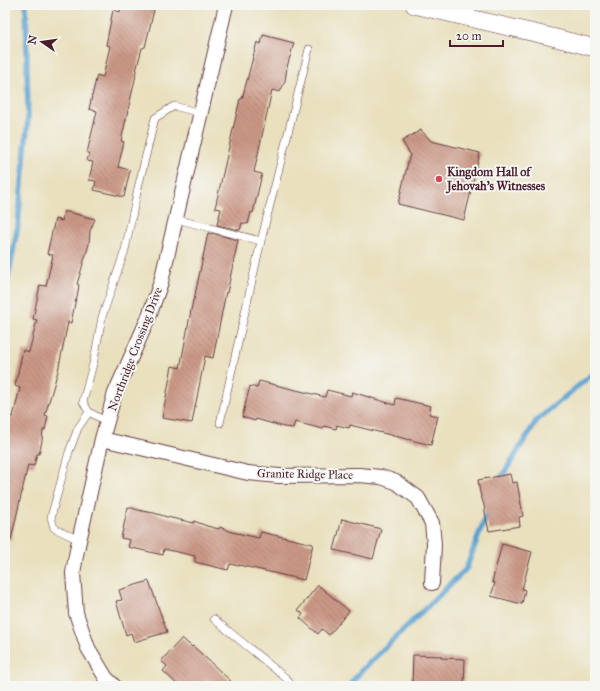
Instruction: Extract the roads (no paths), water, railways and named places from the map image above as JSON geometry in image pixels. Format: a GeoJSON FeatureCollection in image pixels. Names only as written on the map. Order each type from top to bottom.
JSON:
{"type":"FeatureCollection","features":[{"type":"Feature","properties":{"kind":"street","name":"Northridge Crossing Drive"},"geometry":{"type":"LineString","coordinates":[[114,686],[106,678],[88,648],[76,613],[73,573],[102,439],[115,393],[148,319],[161,282],[226,5]]}},
{"type":"Feature","properties":{"kind":"street"},"geometry":{"type":"LineString","coordinates":[[414,5],[595,48]]}},
{"type":"Feature","properties":{"kind":"street","name":"Granite Ridge Place"},"geometry":{"type":"LineString","coordinates":[[102,439],[248,473],[279,476],[359,475],[382,477],[396,482],[418,498],[432,523],[434,544],[432,582]]}},
{"type":"Feature","properties":{"kind":"lane"},"geometry":{"type":"LineString","coordinates":[[220,423],[261,241],[309,49]]}},
{"type":"Feature","properties":{"kind":"lane"},"geometry":{"type":"LineString","coordinates":[[107,422],[89,412],[83,402],[94,360],[102,317],[125,250],[155,118],[174,106],[200,113]]}},
{"type":"Feature","properties":{"kind":"lane"},"geometry":{"type":"LineString","coordinates":[[176,219],[261,241]]}},
{"type":"Feature","properties":{"kind":"lane"},"geometry":{"type":"LineString","coordinates":[[79,540],[54,528],[51,517],[69,452],[78,428],[89,412]]}},
{"type":"Feature","properties":{"kind":"lane"},"geometry":{"type":"LineString","coordinates":[[214,619],[287,679],[291,686]]}},
{"type":"Feature","properties":{"kind":"waterway"},"geometry":{"type":"LineString","coordinates":[[5,294],[18,225],[28,119],[26,5]]}},
{"type":"Feature","properties":{"kind":"waterway"},"geometry":{"type":"LineString","coordinates":[[499,481],[537,420],[595,372]]}},
{"type":"Feature","properties":{"kind":"waterway"},"geometry":{"type":"LineString","coordinates":[[349,686],[360,672],[466,569],[488,510]]}},
{"type":"Feature","properties":{"kind":"place","name":"Kingdom Hall of Jehovah’s Witnesses"},"geometry":{"type":"Point","coordinates":[439,179]}}]}
